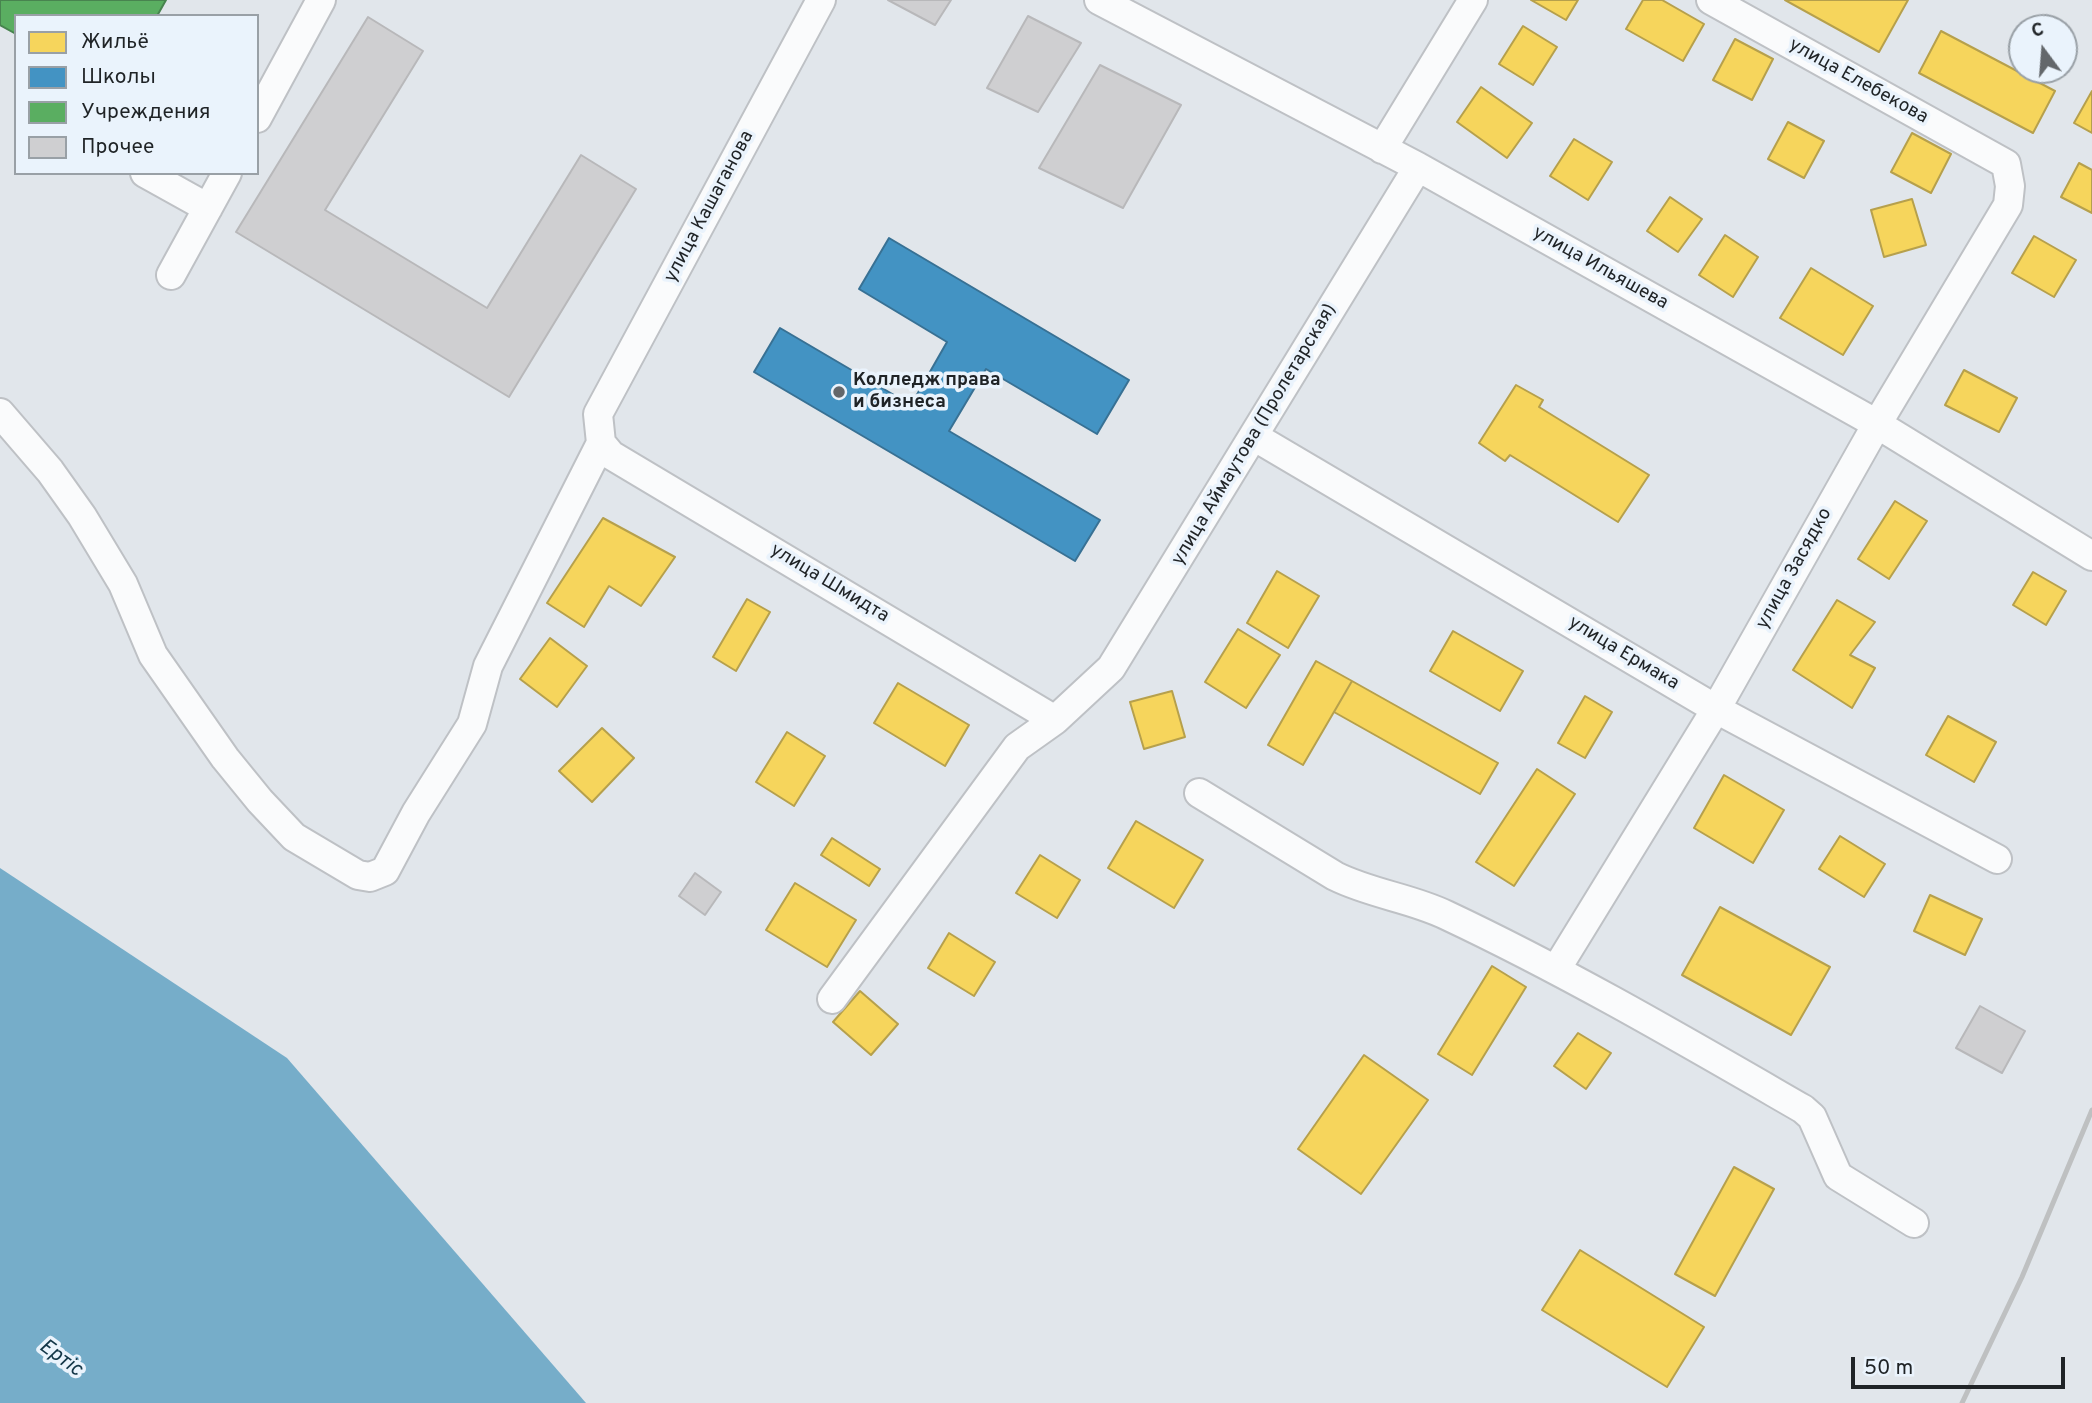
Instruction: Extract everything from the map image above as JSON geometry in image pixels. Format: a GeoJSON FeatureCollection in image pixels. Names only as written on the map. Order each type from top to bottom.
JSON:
{"type":"FeatureCollection","features":[{"type":"Feature","properties":{"kind":"street"},"geometry":{"type":"LineString","coordinates":[[259,114],[321,0]]}},
{"type":"Feature","properties":{"kind":"street","name":"улица Кашаганова"},"geometry":{"type":"LineString","coordinates":[[601,443],[598,414],[821,0]]}},
{"type":"Feature","properties":{"kind":"street","name":"улица Ильяшева"},"geometry":{"type":"LineString","coordinates":[[1099,0],[1418,167],[1877,424],[2092,556]]}},
{"type":"Feature","properties":{"kind":"street"},"geometry":{"type":"LineString","coordinates":[[1382,149],[1473,0]]}},
{"type":"Feature","properties":{"kind":"street","name":"улица Елебекова"},"geometry":{"type":"LineString","coordinates":[[1711,0],[2006,164]]}},
{"type":"Feature","properties":{"kind":"street","name":"улица Засядко"},"geometry":{"type":"LineString","coordinates":[[1557,968],[1716,709],[1877,424],[2008,205],[2010,186],[2006,164]]}},
{"type":"Feature","properties":{"kind":"street","name":"улица Аймаутова (Пролетарская)"},"geometry":{"type":"LineString","coordinates":[[1055,720],[1111,668],[1418,167]]}},
{"type":"Feature","properties":{"kind":"street"},"geometry":{"type":"LineString","coordinates":[[149,175],[208,208]]}},
{"type":"Feature","properties":{"kind":"street"},"geometry":{"type":"LineString","coordinates":[[171,275],[226,175]]}},
{"type":"Feature","properties":{"kind":"street"},"geometry":{"type":"LineString","coordinates":[[0,413],[51,471],[82,516],[123,584],[153,655],[234,769],[295,836],[358,875],[370,877],[385,871],[416,813],[472,724],[488,667],[601,443]]}},
{"type":"Feature","properties":{"kind":"street","name":"улица Ермака"},"geometry":{"type":"LineString","coordinates":[[1255,437],[1716,709],[1997,859]]}},
{"type":"Feature","properties":{"kind":"street","name":"улица Шмидта"},"geometry":{"type":"LineString","coordinates":[[601,443],[611,455],[1055,720]]}},
{"type":"Feature","properties":{"kind":"street"},"geometry":{"type":"LineString","coordinates":[[832,999],[1017,747],[1055,720]]}},
{"type":"Feature","properties":{"kind":"street"},"geometry":{"type":"LineString","coordinates":[[1199,793],[1357,887],[1442,912],[1557,968],[1803,1109],[1812,1117],[1838,1176],[1914,1223]]}},
{"type":"Feature","properties":{"kind":"water","name":"Ертіс"},"geometry":{"type":"Polygon","coordinates":[[[0,868],[287,1058],[586,1403],[0,1403],[0,868]]]}},
{"type":"Feature","properties":{"kind":"building: Жильё"},"geometry":{"type":"Polygon","coordinates":[[[1531,0],[1578,0],[1566,20],[1531,0]]]}},
{"type":"Feature","properties":{"kind":"building: Жильё"},"geometry":{"type":"Polygon","coordinates":[[[1643,0],[1662,0],[1704,24],[1683,61],[1626,29],[1643,0]]]}},
{"type":"Feature","properties":{"kind":"building: Жильё"},"geometry":{"type":"Polygon","coordinates":[[[1785,0],[1908,0],[1879,52],[1785,0]]]}},
{"type":"Feature","properties":{"kind":"building: Жильё"},"geometry":{"type":"Polygon","coordinates":[[[1523,26],[1557,47],[1533,85],[1499,64],[1523,26]]]}},
{"type":"Feature","properties":{"kind":"building: Жильё"},"geometry":{"type":"Polygon","coordinates":[[[1941,31],[2008,66],[2008,84],[2042,84],[2055,91],[2033,133],[1919,73],[1941,31]]]}},
{"type":"Feature","properties":{"kind":"building: Жильё"},"geometry":{"type":"Polygon","coordinates":[[[1735,39],[1773,59],[1752,100],[1713,80],[1735,39]]]}},
{"type":"Feature","properties":{"kind":"building: Жильё"},"geometry":{"type":"Polygon","coordinates":[[[1481,87],[1532,123],[1507,158],[1457,122],[1481,87]]]}},
{"type":"Feature","properties":{"kind":"building: Жильё"},"geometry":{"type":"Polygon","coordinates":[[[2092,91],[2092,133],[2074,123],[2092,91]]]}},
{"type":"Feature","properties":{"kind":"building: Жильё"},"geometry":{"type":"Polygon","coordinates":[[[1788,122],[1824,141],[1804,178],[1768,159],[1788,122]]]}},
{"type":"Feature","properties":{"kind":"building: Жильё"},"geometry":{"type":"Polygon","coordinates":[[[1912,133],[1951,154],[1931,193],[1891,172],[1912,133]]]}},
{"type":"Feature","properties":{"kind":"building: Жильё"},"geometry":{"type":"Polygon","coordinates":[[[1574,139],[1612,162],[1588,200],[1550,176],[1574,139]]]}},
{"type":"Feature","properties":{"kind":"building: Жильё"},"geometry":{"type":"Polygon","coordinates":[[[2079,163],[2092,170],[2092,213],[2061,197],[2079,163]]]}},
{"type":"Feature","properties":{"kind":"building: Жильё"},"geometry":{"type":"Polygon","coordinates":[[[1670,197],[1702,219],[1678,252],[1647,231],[1670,197]]]}},
{"type":"Feature","properties":{"kind":"building: Жильё"},"geometry":{"type":"Polygon","coordinates":[[[1912,199],[1926,245],[1884,257],[1871,210],[1912,199]]]}},
{"type":"Feature","properties":{"kind":"building: Жильё"},"geometry":{"type":"Polygon","coordinates":[[[1725,235],[1758,257],[1733,297],[1699,275],[1725,235]]]}},
{"type":"Feature","properties":{"kind":"building: Жильё"},"geometry":{"type":"Polygon","coordinates":[[[2034,236],[2076,260],[2054,297],[2012,273],[2034,236]]]}},
{"type":"Feature","properties":{"kind":"building: Жильё"},"geometry":{"type":"Polygon","coordinates":[[[1811,268],[1873,306],[1843,355],[1780,318],[1811,268]]]}},
{"type":"Feature","properties":{"kind":"building: Жильё"},"geometry":{"type":"Polygon","coordinates":[[[1964,370],[2017,398],[1999,432],[1945,405],[1964,370]]]}},
{"type":"Feature","properties":{"kind":"building: Жильё"},"geometry":{"type":"Polygon","coordinates":[[[1516,385],[1543,400],[1539,407],[1649,475],[1618,522],[1510,455],[1505,461],[1479,443],[1516,385]]]}},
{"type":"Feature","properties":{"kind":"building: Жильё"},"geometry":{"type":"Polygon","coordinates":[[[1895,501],[1927,521],[1889,579],[1858,559],[1895,501]]]}},
{"type":"Feature","properties":{"kind":"building: Жильё"},"geometry":{"type":"Polygon","coordinates":[[[603,518],[675,557],[641,606],[609,586],[584,627],[547,603],[603,518]]]}},
{"type":"Feature","properties":{"kind":"building: Жильё"},"geometry":{"type":"Polygon","coordinates":[[[1277,571],[1319,596],[1288,648],[1247,623],[1277,571]]]}},
{"type":"Feature","properties":{"kind":"building: Жильё"},"geometry":{"type":"Polygon","coordinates":[[[2033,572],[2066,591],[2046,625],[2013,605],[2033,572]]]}},
{"type":"Feature","properties":{"kind":"building: Жильё"},"geometry":{"type":"Polygon","coordinates":[[[747,599],[770,612],[736,671],[713,657],[747,599]]]}},
{"type":"Feature","properties":{"kind":"building: Жильё"},"geometry":{"type":"Polygon","coordinates":[[[1837,600],[1875,622],[1850,655],[1875,668],[1852,708],[1793,670],[1837,600]]]}},
{"type":"Feature","properties":{"kind":"building: Жильё"},"geometry":{"type":"Polygon","coordinates":[[[1238,629],[1280,655],[1246,708],[1205,682],[1238,629]]]}},
{"type":"Feature","properties":{"kind":"building: Жильё"},"geometry":{"type":"Polygon","coordinates":[[[1453,631],[1523,671],[1500,711],[1430,671],[1453,631]]]}},
{"type":"Feature","properties":{"kind":"building: Жильё"},"geometry":{"type":"Polygon","coordinates":[[[550,638],[587,666],[557,707],[520,679],[550,638]]]}},
{"type":"Feature","properties":{"kind":"building: Жильё"},"geometry":{"type":"Polygon","coordinates":[[[1316,661],[1352,681],[1303,765],[1268,745],[1316,661]]]}},
{"type":"Feature","properties":{"kind":"building: Жильё"},"geometry":{"type":"Polygon","coordinates":[[[1352,681],[1498,763],[1480,794],[1334,712],[1352,681]]]}},
{"type":"Feature","properties":{"kind":"building: Жильё"},"geometry":{"type":"Polygon","coordinates":[[[898,683],[969,725],[945,766],[874,723],[898,683]]]}},
{"type":"Feature","properties":{"kind":"building: Жильё"},"geometry":{"type":"Polygon","coordinates":[[[1172,691],[1185,737],[1144,749],[1130,702],[1172,691]]]}},
{"type":"Feature","properties":{"kind":"building: Жильё"},"geometry":{"type":"Polygon","coordinates":[[[1585,696],[1612,712],[1585,758],[1558,743],[1585,696]]]}},
{"type":"Feature","properties":{"kind":"building: Жильё"},"geometry":{"type":"Polygon","coordinates":[[[1948,716],[1996,742],[1974,782],[1926,755],[1948,716]]]}},
{"type":"Feature","properties":{"kind":"building: Жильё"},"geometry":{"type":"Polygon","coordinates":[[[602,728],[634,758],[592,802],[559,771],[602,728]]]}},
{"type":"Feature","properties":{"kind":"building: Жильё"},"geometry":{"type":"Polygon","coordinates":[[[787,732],[825,756],[794,806],[756,782],[787,732]]]}},
{"type":"Feature","properties":{"kind":"building: Жильё"},"geometry":{"type":"Polygon","coordinates":[[[1537,769],[1575,794],[1514,886],[1476,862],[1537,769]]]}},
{"type":"Feature","properties":{"kind":"building: Жильё"},"geometry":{"type":"Polygon","coordinates":[[[1724,775],[1784,810],[1753,863],[1694,828],[1724,775]]]}},
{"type":"Feature","properties":{"kind":"building: Жильё"},"geometry":{"type":"Polygon","coordinates":[[[1136,821],[1203,860],[1174,908],[1108,868],[1136,821]]]}},
{"type":"Feature","properties":{"kind":"building: Жильё"},"geometry":{"type":"Polygon","coordinates":[[[1840,836],[1885,864],[1864,897],[1819,869],[1840,836]]]}},
{"type":"Feature","properties":{"kind":"building: Жильё"},"geometry":{"type":"Polygon","coordinates":[[[832,838],[880,869],[869,886],[821,855],[832,838]]]}},
{"type":"Feature","properties":{"kind":"building: Жильё"},"geometry":{"type":"Polygon","coordinates":[[[1040,855],[1080,880],[1057,918],[1016,893],[1040,855]]]}},
{"type":"Feature","properties":{"kind":"building: Жильё"},"geometry":{"type":"Polygon","coordinates":[[[795,883],[856,920],[827,967],[766,930],[795,883]]]}},
{"type":"Feature","properties":{"kind":"building: Жильё"},"geometry":{"type":"Polygon","coordinates":[[[1930,895],[1982,919],[1965,955],[1914,931],[1930,895]]]}},
{"type":"Feature","properties":{"kind":"building: Жильё"},"geometry":{"type":"Polygon","coordinates":[[[1720,907],[1830,967],[1791,1035],[1682,975],[1720,907]]]}},
{"type":"Feature","properties":{"kind":"building: Жильё"},"geometry":{"type":"Polygon","coordinates":[[[949,933],[995,962],[974,996],[928,968],[949,933]]]}},
{"type":"Feature","properties":{"kind":"building: Жильё"},"geometry":{"type":"Polygon","coordinates":[[[1492,966],[1526,987],[1472,1075],[1438,1054],[1492,966]]]}},
{"type":"Feature","properties":{"kind":"building: Жильё"},"geometry":{"type":"Polygon","coordinates":[[[860,991],[898,1024],[871,1055],[833,1022],[860,991]]]}},
{"type":"Feature","properties":{"kind":"building: Жильё"},"geometry":{"type":"Polygon","coordinates":[[[1578,1033],[1611,1053],[1586,1089],[1554,1066],[1578,1033]]]}},
{"type":"Feature","properties":{"kind":"building: Жильё"},"geometry":{"type":"Polygon","coordinates":[[[1364,1055],[1428,1100],[1361,1194],[1298,1149],[1364,1055]]]}},
{"type":"Feature","properties":{"kind":"building: Жильё"},"geometry":{"type":"Polygon","coordinates":[[[1734,1167],[1774,1189],[1715,1296],[1675,1274],[1734,1167]]]}},
{"type":"Feature","properties":{"kind":"building: Жильё"},"geometry":{"type":"Polygon","coordinates":[[[1580,1250],[1704,1327],[1667,1387],[1542,1310],[1580,1250]]]}},
{"type":"Feature","properties":{"kind":"building: Школы","name":"Колледж права и бизнеса"},"geometry":{"type":"Polygon","coordinates":[[[889,238],[1129,380],[1097,434],[986,369],[949,431],[1100,520],[1075,561],[754,372],[780,328],[911,405],[947,342],[859,289],[889,238]]]}},
{"type":"Feature","properties":{"kind":"building: Учреждения"},"geometry":{"type":"Polygon","coordinates":[[[0,0],[166,0],[158,14],[14,14],[14,33],[0,25],[0,0]]]}},
{"type":"Feature","properties":{"kind":"building: Прочее"},"geometry":{"type":"Polygon","coordinates":[[[888,0],[951,0],[935,25],[888,0]]]}},
{"type":"Feature","properties":{"kind":"building: Прочее"},"geometry":{"type":"Polygon","coordinates":[[[1028,16],[1081,43],[1038,112],[987,88],[1028,16]]]}},
{"type":"Feature","properties":{"kind":"building: Прочее"},"geometry":{"type":"Polygon","coordinates":[[[368,17],[423,51],[325,210],[487,308],[581,155],[636,189],[509,397],[236,232],[368,17]]]}},
{"type":"Feature","properties":{"kind":"building: Прочее"},"geometry":{"type":"Polygon","coordinates":[[[1100,65],[1181,105],[1123,208],[1039,168],[1100,65]]]}},
{"type":"Feature","properties":{"kind":"building: Прочее"},"geometry":{"type":"Polygon","coordinates":[[[695,873],[721,892],[705,915],[679,896],[695,873]]]}},
{"type":"Feature","properties":{"kind":"building: Прочее"},"geometry":{"type":"Polygon","coordinates":[[[1980,1006],[2025,1031],[2002,1073],[1956,1048],[1980,1006]]]}},
{"type":"Feature","properties":{"kind":"railway"},"geometry":{"type":"LineString","coordinates":[[1962,1403],[2022,1277],[2092,1110]]}},
{"type":"Feature","properties":{"kind":"place","name":"Колледж права и бизнеса"},"geometry":{"type":"Point","coordinates":[839,392]}}]}
